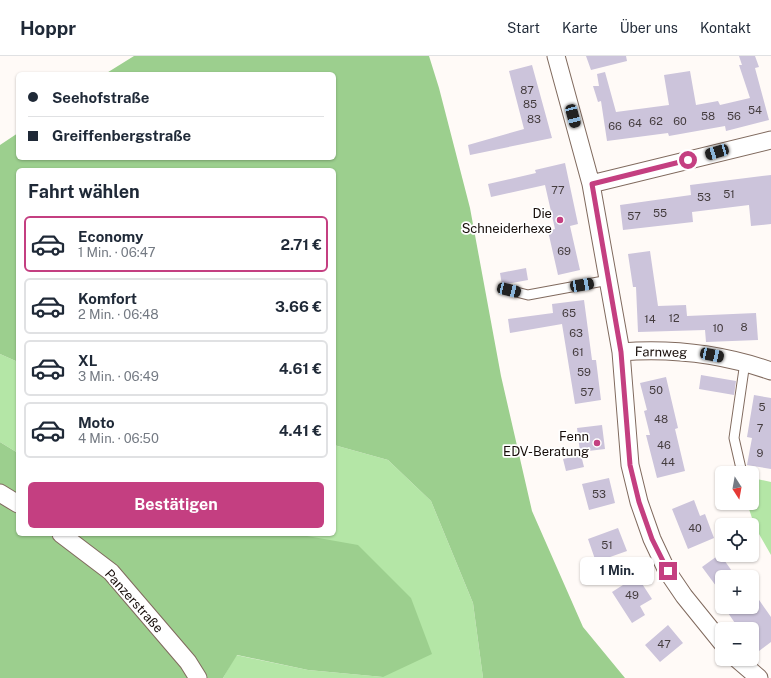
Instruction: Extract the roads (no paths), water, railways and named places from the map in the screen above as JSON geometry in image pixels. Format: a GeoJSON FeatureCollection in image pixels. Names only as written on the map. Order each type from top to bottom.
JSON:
{"type":"FeatureCollection","features":[{"type":"Feature","properties":{"kind":"street"},"geometry":{"type":"LineString","coordinates":[[556,56],[592,184],[621,352],[630,465],[639,502],[652,539],[668,571],[684,596],[715,634]]}},
{"type":"Feature","properties":{"kind":"street"},"geometry":{"type":"LineString","coordinates":[[592,184],[771,140]]}},
{"type":"Feature","properties":{"kind":"street","name":"Farnweg"},"geometry":{"type":"LineString","coordinates":[[621,352],[671,351],[712,355],[744,362],[771,371]]}},
{"type":"Feature","properties":{"kind":"street"},"geometry":{"type":"LineString","coordinates":[[0,493],[16,503]]}},
{"type":"Feature","properties":{"kind":"street","name":"Panzerstraße"},"geometry":{"type":"LineString","coordinates":[[64,536],[111,572],[188,662],[198,678]]}},
{"type":"Feature","properties":{"kind":"street"},"geometry":{"type":"LineString","coordinates":[[745,666],[759,678]]}},
{"type":"Feature","properties":{"kind":"lane"},"geometry":{"type":"LineString","coordinates":[[509,290],[528,295],[609,280]]}},
{"type":"Feature","properties":{"kind":"lane"},"geometry":{"type":"LineString","coordinates":[[740,466],[734,438],[744,362]]}},
{"type":"Feature","properties":{"kind":"place","name":"Die Schneiderhexe"},"geometry":{"type":"Point","coordinates":[560,220]}},
{"type":"Feature","properties":{"kind":"place","name":"Fenn EDV-Beratung"},"geometry":{"type":"Point","coordinates":[597,443]}}]}
